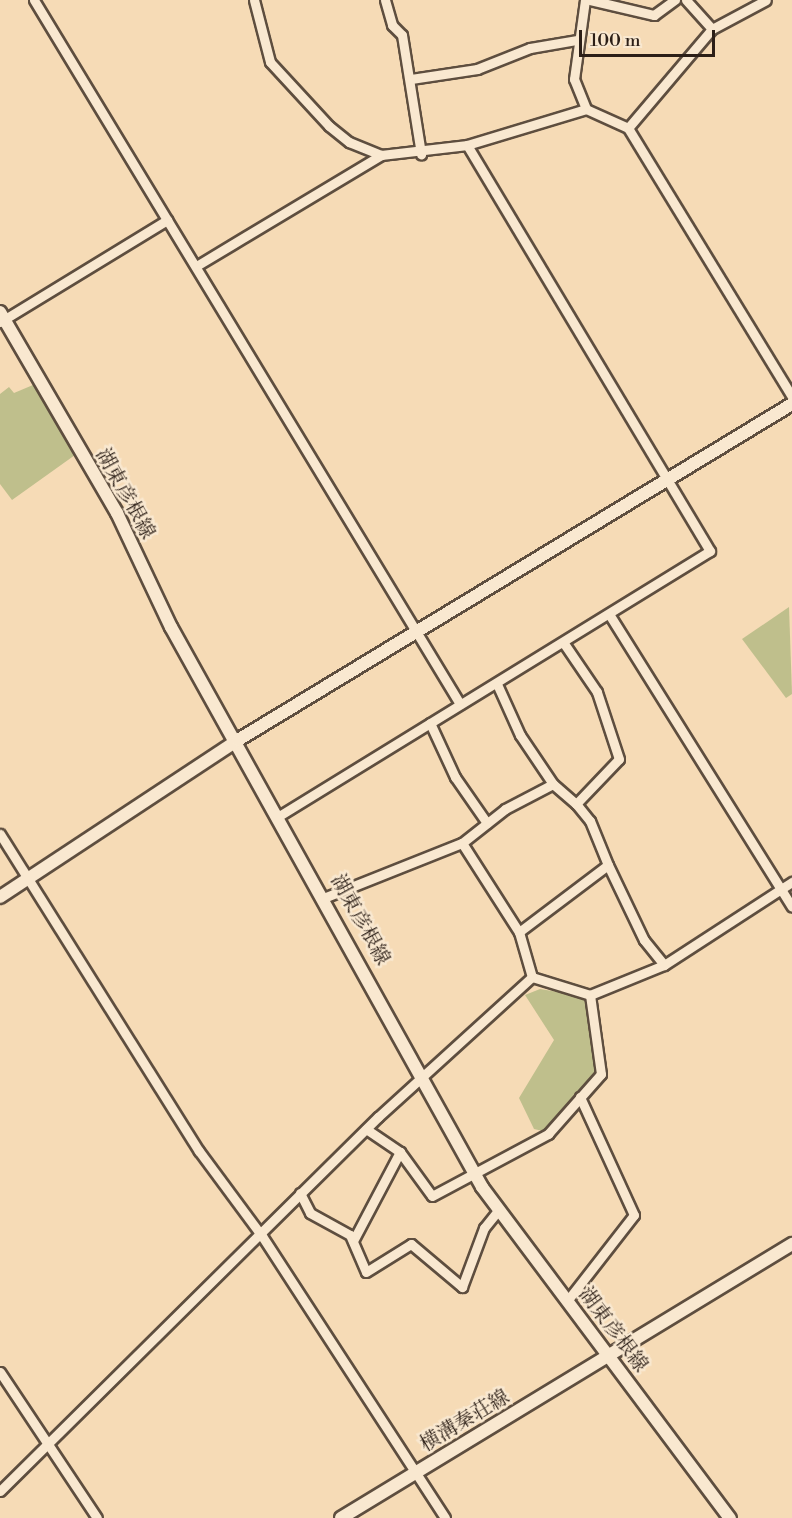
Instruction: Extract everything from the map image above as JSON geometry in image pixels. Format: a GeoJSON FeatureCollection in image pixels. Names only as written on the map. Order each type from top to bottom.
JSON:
{"type":"FeatureCollection","features":[{"type":"Feature","properties":{"kind":"main road","name":"湖東彦根線"},"geometry":{"type":"LineString","coordinates":[[1,317],[117,513],[171,627],[238,740],[326,897],[497,1212],[730,1518]]}},
{"type":"Feature","properties":{"kind":"main road"},"geometry":{"type":"LineString","coordinates":[[0,897],[238,740],[792,404]]}},
{"type":"Feature","properties":{"kind":"main road","name":"横溝秦荘線"},"geometry":{"type":"LineString","coordinates":[[341,1518],[792,1244]]}},
{"type":"Feature","properties":{"kind":"street"},"geometry":{"type":"LineString","coordinates":[[34,0],[167,220],[198,265],[460,704]]}},
{"type":"Feature","properties":{"kind":"street"},"geometry":{"type":"LineString","coordinates":[[254,0],[270,62],[329,126],[349,142],[381,155],[421,154],[467,145],[586,109],[628,128],[792,397]]}},
{"type":"Feature","properties":{"kind":"street"},"geometry":{"type":"LineString","coordinates":[[385,0],[392,25],[402,35],[411,79],[421,154]]}},
{"type":"Feature","properties":{"kind":"street"},"geometry":{"type":"LineString","coordinates":[[585,0],[574,79],[586,109]]}},
{"type":"Feature","properties":{"kind":"street"},"geometry":{"type":"LineString","coordinates":[[590,0],[654,15],[675,0]]}},
{"type":"Feature","properties":{"kind":"street"},"geometry":{"type":"LineString","coordinates":[[686,0],[712,29]]}},
{"type":"Feature","properties":{"kind":"street"},"geometry":{"type":"LineString","coordinates":[[628,128],[712,29],[766,0]]}},
{"type":"Feature","properties":{"kind":"street"},"geometry":{"type":"LineString","coordinates":[[411,79],[477,69],[530,48],[578,40]]}},
{"type":"Feature","properties":{"kind":"street"},"geometry":{"type":"LineString","coordinates":[[279,816],[710,552],[467,145]]}},
{"type":"Feature","properties":{"kind":"street"},"geometry":{"type":"LineString","coordinates":[[198,265],[381,155]]}},
{"type":"Feature","properties":{"kind":"street"},"geometry":{"type":"LineString","coordinates":[[1,317],[167,220]]}},
{"type":"Feature","properties":{"kind":"street"},"geometry":{"type":"LineString","coordinates":[[609,614],[792,907]]}},
{"type":"Feature","properties":{"kind":"street"},"geometry":{"type":"LineString","coordinates":[[563,642],[597,692],[619,759],[576,804]]}},
{"type":"Feature","properties":{"kind":"street"},"geometry":{"type":"LineString","coordinates":[[497,684],[520,735],[553,784],[576,804],[590,821],[644,940],[664,965]]}},
{"type":"Feature","properties":{"kind":"street"},"geometry":{"type":"LineString","coordinates":[[430,723],[455,777],[487,823]]}},
{"type":"Feature","properties":{"kind":"street"},"geometry":{"type":"LineString","coordinates":[[326,897],[462,843],[487,823],[553,784]]}},
{"type":"Feature","properties":{"kind":"street"},"geometry":{"type":"LineString","coordinates":[[0,834],[199,1151],[262,1236],[445,1518]]}},
{"type":"Feature","properties":{"kind":"street"},"geometry":{"type":"LineString","coordinates":[[462,843],[519,932],[532,977]]}},
{"type":"Feature","properties":{"kind":"street"},"geometry":{"type":"LineString","coordinates":[[519,932],[608,865]]}},
{"type":"Feature","properties":{"kind":"street"},"geometry":{"type":"LineString","coordinates":[[532,977],[590,995],[664,965],[792,882]]}},
{"type":"Feature","properties":{"kind":"street"},"geometry":{"type":"LineString","coordinates":[[0,1491],[262,1236],[300,1193],[366,1129],[532,977]]}},
{"type":"Feature","properties":{"kind":"street"},"geometry":{"type":"LineString","coordinates":[[366,1129],[400,1152],[432,1196],[548,1134],[601,1074],[590,995]]}},
{"type":"Feature","properties":{"kind":"street"},"geometry":{"type":"LineString","coordinates":[[567,1301],[634,1215],[580,1097]]}},
{"type":"Feature","properties":{"kind":"street"},"geometry":{"type":"LineString","coordinates":[[353,1240],[400,1152]]}},
{"type":"Feature","properties":{"kind":"street"},"geometry":{"type":"LineString","coordinates":[[300,1193],[310,1213],[353,1240],[366,1272],[411,1244],[462,1287],[484,1228],[497,1212]]}},
{"type":"Feature","properties":{"kind":"street"},"geometry":{"type":"LineString","coordinates":[[0,1372],[97,1518]]}},
{"type":"Feature","properties":{"kind":"green space"},"geometry":{"type":"Polygon","coordinates":[[[33,385],[75,455],[12,500],[0,484],[0,394],[9,387],[14,393],[33,385]]]}},
{"type":"Feature","properties":{"kind":"green space"},"geometry":{"type":"Polygon","coordinates":[[[789,607],[792,694],[786,698],[742,639],[789,607]]]}},
{"type":"Feature","properties":{"kind":"green space"},"geometry":{"type":"Polygon","coordinates":[[[540,989],[588,997],[598,1074],[547,1132],[534,1129],[519,1098],[554,1040],[525,995],[540,989]]]}}]}
